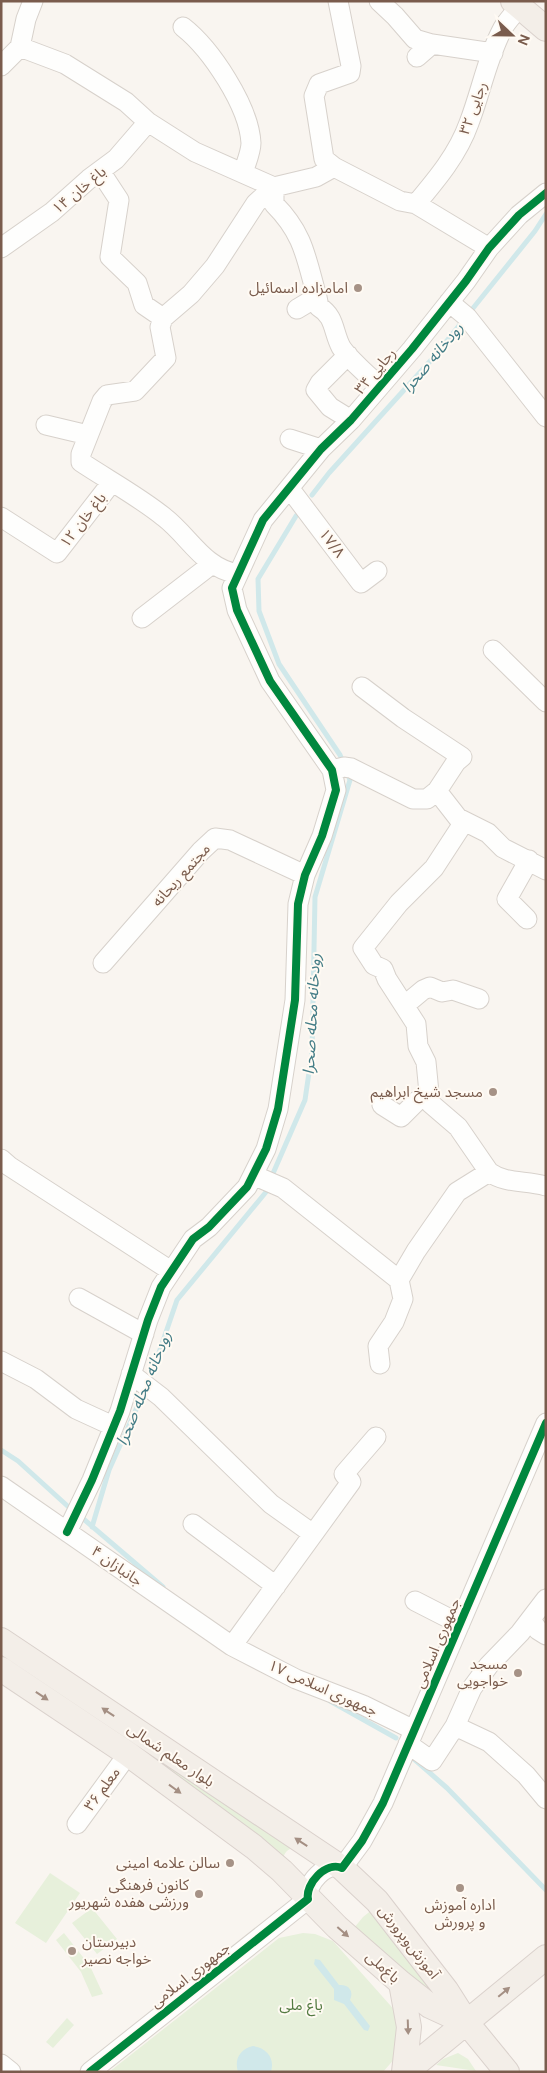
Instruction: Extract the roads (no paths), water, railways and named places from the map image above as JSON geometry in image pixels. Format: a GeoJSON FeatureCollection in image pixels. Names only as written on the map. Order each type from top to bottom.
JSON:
{"type":"FeatureCollection","features":[{"type":"Feature","properties":{"kind":"main road"},"geometry":{"type":"LineString","coordinates":[[519,3],[546,29]]}},
{"type":"Feature","properties":{"kind":"main road","name":"بلوار معلم شمالی"},"geometry":{"type":"LineString","coordinates":[[1,1640],[342,1868]]}},
{"type":"Feature","properties":{"kind":"main road","name":"بلوار معلم شمالی"},"geometry":{"type":"LineString","coordinates":[[1,1669],[128,1754],[254,1846],[282,1871],[308,1899]]}},
{"type":"Feature","properties":{"kind":"main road","name":"آموزش‌و‌پرورش"},"geometry":{"type":"LineString","coordinates":[[342,1868],[377,1901],[438,1998],[467,2023],[507,2072]]}},
{"type":"Feature","properties":{"kind":"main road","name":"باغ‌ملی"},"geometry":{"type":"LineString","coordinates":[[308,1899],[401,1983],[438,1998]]}},
{"type":"Feature","properties":{"kind":"main road"},"geometry":{"type":"LineString","coordinates":[[405,2072],[546,1957]]}},
{"type":"Feature","properties":{"kind":"main road"},"geometry":{"type":"LineString","coordinates":[[401,1983],[409,2027],[405,2072]]}},
{"type":"Feature","properties":{"kind":"street"},"geometry":{"type":"LineString","coordinates":[[1,66],[20,47],[26,19],[34,1]]}},
{"type":"Feature","properties":{"kind":"street"},"geometry":{"type":"LineString","coordinates":[[338,1],[351,66],[350,73],[319,84],[314,96],[324,159],[334,167],[400,201],[416,204],[489,248]]}},
{"type":"Feature","properties":{"kind":"street"},"geometry":{"type":"LineString","coordinates":[[379,1],[415,39],[432,44],[493,53]]}},
{"type":"Feature","properties":{"kind":"street","name":"رجایی ۳۲"},"geometry":{"type":"LineString","coordinates":[[416,204],[444,171],[458,147],[469,124],[503,28],[519,3]]}},
{"type":"Feature","properties":{"kind":"street"},"geometry":{"type":"LineString","coordinates":[[183,27],[203,44],[208,55],[230,84],[245,114],[251,146],[243,173]]}},
{"type":"Feature","properties":{"kind":"street"},"geometry":{"type":"LineString","coordinates":[[417,57],[432,44]]}},
{"type":"Feature","properties":{"kind":"street"},"geometry":{"type":"LineString","coordinates":[[20,47],[65,64],[126,102],[148,122],[195,152],[274,187]]}},
{"type":"Feature","properties":{"kind":"street","name":"باغ خان ۱۴"},"geometry":{"type":"LineString","coordinates":[[1,248],[52,212],[116,159],[148,122]]}},
{"type":"Feature","properties":{"kind":"street"},"geometry":{"type":"LineString","coordinates":[[238,574],[223,572],[212,564],[166,518],[81,462],[81,454],[94,418],[107,395],[134,391],[166,358],[160,327],[163,318],[191,294],[215,266],[256,203],[274,187],[316,177],[334,167]]}},
{"type":"Feature","properties":{"kind":"street"},"geometry":{"type":"LineString","coordinates":[[100,171],[118,200],[110,257],[137,283],[144,305],[163,318]]}},
{"type":"Feature","properties":{"kind":"street"},"geometry":{"type":"LineString","coordinates":[[274,187],[274,204],[289,220],[302,240],[319,307],[327,312],[342,349],[372,381],[381,385]]}},
{"type":"Feature","properties":{"kind":"street","name":"رجایی ۳۴"},"geometry":{"type":"LineString","coordinates":[[342,768],[270,681],[237,610],[232,588],[263,520],[321,449],[351,420],[450,303],[489,248],[519,215],[546,193]]}},
{"type":"Feature","properties":{"kind":"street"},"geometry":{"type":"LineString","coordinates":[[297,309],[317,297]]}},
{"type":"Feature","properties":{"kind":"street"},"geometry":{"type":"LineString","coordinates":[[450,303],[467,318],[546,417]]}},
{"type":"Feature","properties":{"kind":"street"},"geometry":{"type":"LineString","coordinates":[[348,355],[320,383],[316,390],[330,407],[351,420]]}},
{"type":"Feature","properties":{"kind":"street"},"geometry":{"type":"LineString","coordinates":[[46,425],[88,435]]}},
{"type":"Feature","properties":{"kind":"street"},"geometry":{"type":"LineString","coordinates":[[290,439],[305,442],[321,449]]}},
{"type":"Feature","properties":{"kind":"street","name":"باغ خان ۱۲"},"geometry":{"type":"LineString","coordinates":[[1,517],[57,553],[112,482]]}},
{"type":"Feature","properties":{"kind":"street","name":"۱۷/۸"},"geometry":{"type":"LineString","coordinates":[[290,489],[361,583],[377,571]]}},
{"type":"Feature","properties":{"kind":"street"},"geometry":{"type":"LineString","coordinates":[[142,618],[212,564]]}},
{"type":"Feature","properties":{"kind":"street"},"geometry":{"type":"LineString","coordinates":[[493,650],[546,702]]}},
{"type":"Feature","properties":{"kind":"street"},"geometry":{"type":"LineString","coordinates":[[67,1532],[113,1426],[161,1287],[193,1239],[208,1227],[247,1187],[266,1149],[278,1109],[295,1000],[298,904],[305,875],[322,836],[342,768],[413,799],[426,800],[437,791],[456,762],[462,757],[402,718],[362,687]]}},
{"type":"Feature","properties":{"kind":"street"},"geometry":{"type":"LineString","coordinates":[[437,791],[458,818],[488,833],[503,848],[546,870]]}},
{"type":"Feature","properties":{"kind":"street"},"geometry":{"type":"LineString","coordinates":[[464,822],[434,868],[399,903],[363,948],[374,965],[383,969],[387,979],[416,1024],[418,1046],[426,1062],[430,1103],[458,1127],[489,1172],[500,1179],[531,1182],[546,1186]]}},
{"type":"Feature","properties":{"kind":"street","name":"مجتمع ریحانه"},"geometry":{"type":"LineString","coordinates":[[102,963],[201,851],[215,838],[230,840],[305,875]]}},
{"type":"Feature","properties":{"kind":"street"},"geometry":{"type":"LineString","coordinates":[[527,918],[507,899],[528,860]]}},
{"type":"Feature","properties":{"kind":"street"},"geometry":{"type":"LineString","coordinates":[[405,1005],[423,990],[430,987],[442,992],[452,990],[479,999]]}},
{"type":"Feature","properties":{"kind":"street"},"geometry":{"type":"LineString","coordinates":[[382,1105],[401,1117],[417,1101],[430,1095]]}},
{"type":"Feature","properties":{"kind":"street"},"geometry":{"type":"LineString","coordinates":[[1,1159],[171,1271]]}},
{"type":"Feature","properties":{"kind":"street"},"geometry":{"type":"LineString","coordinates":[[399,1280],[416,1251],[457,1192],[489,1172]]}},
{"type":"Feature","properties":{"kind":"street"},"geometry":{"type":"LineString","coordinates":[[254,1175],[283,1188],[399,1280],[403,1299],[394,1322],[378,1346],[380,1364]]}},
{"type":"Feature","properties":{"kind":"street"},"geometry":{"type":"LineString","coordinates":[[79,1298],[144,1334]]}},
{"type":"Feature","properties":{"kind":"street"},"geometry":{"type":"LineString","coordinates":[[1,1361],[36,1379],[76,1409],[113,1426]]}},
{"type":"Feature","properties":{"kind":"street"},"geometry":{"type":"LineString","coordinates":[[132,1375],[161,1397],[271,1504],[313,1534]]}},
{"type":"Feature","properties":{"kind":"street","name":"جمهوری اسلامی"},"geometry":{"type":"LineString","coordinates":[[342,1868],[362,1842],[383,1803],[546,1423]]}},
{"type":"Feature","properties":{"kind":"street"},"geometry":{"type":"LineString","coordinates":[[232,1646],[351,1482],[344,1474],[376,1437]]}},
{"type":"Feature","properties":{"kind":"street","name":"جانبازان ۴"},"geometry":{"type":"LineString","coordinates":[[1,1486],[232,1646]]}},
{"type":"Feature","properties":{"kind":"street"},"geometry":{"type":"LineString","coordinates":[[193,1524],[276,1586]]}},
{"type":"Feature","properties":{"kind":"street"},"geometry":{"type":"LineString","coordinates":[[546,1599],[531,1620],[489,1664],[472,1688],[455,1726],[489,1742],[526,1775],[546,1799]]}},
{"type":"Feature","properties":{"kind":"street"},"geometry":{"type":"LineString","coordinates":[[415,1601],[460,1624]]}},
{"type":"Feature","properties":{"kind":"street"},"geometry":{"type":"LineString","coordinates":[[531,1620],[538,1630],[546,1635]]}},
{"type":"Feature","properties":{"kind":"street","name":"جمهوری اسلامی ۱۷"},"geometry":{"type":"LineString","coordinates":[[232,1646],[296,1679],[363,1705],[411,1737],[432,1761],[455,1726]]}},
{"type":"Feature","properties":{"kind":"street","name":"معلم ۳۶"},"geometry":{"type":"LineString","coordinates":[[77,1824],[128,1754]]}},
{"type":"Feature","properties":{"kind":"street"},"geometry":{"type":"LineString","coordinates":[[308,1899],[309,1887],[317,1876],[331,1868],[342,1868]]}},
{"type":"Feature","properties":{"kind":"street","name":"جمهوری اسلامی"},"geometry":{"type":"LineString","coordinates":[[90,2072],[308,1899]]}},
{"type":"Feature","properties":{"kind":"street"},"geometry":{"type":"LineString","coordinates":[[1,2064],[11,2072]]}},
{"type":"Feature","properties":{"kind":"water"},"geometry":{"type":"Polygon","coordinates":[[[315,1959],[320,1960],[339,1985],[350,1989],[350,2000],[370,2026],[368,2031],[364,2030],[344,2004],[334,2000],[334,1989],[314,1964],[315,1959]]]}},
{"type":"Feature","properties":{"kind":"water"},"geometry":{"type":"Polygon","coordinates":[[[253,2046],[269,2054],[272,2062],[271,2072],[238,2072],[237,2063],[239,2055],[248,2047],[253,2046]]]}},
{"type":"Feature","properties":{"kind":"waterway","name":"رودخانه صحرا"},"geometry":{"type":"LineString","coordinates":[[312,495],[329,473],[433,358],[535,231],[546,214]]}},
{"type":"Feature","properties":{"kind":"waterway","name":"رودخانه محله صحرا"},"geometry":{"type":"LineString","coordinates":[[296,516],[258,579],[259,611],[279,664],[340,755],[344,764]]}},
{"type":"Feature","properties":{"kind":"waterway","name":"رودخانه محله صحرا"},"geometry":{"type":"LineString","coordinates":[[271,1178],[305,1100],[312,1052],[315,897],[350,780],[347,772]]}},
{"type":"Feature","properties":{"kind":"waterway","name":"رودخانه محله صحرا"},"geometry":{"type":"LineString","coordinates":[[92,1527],[109,1470],[151,1376],[177,1300],[266,1192],[268,1186]]}},
{"type":"Feature","properties":{"kind":"waterway"},"geometry":{"type":"LineString","coordinates":[[1,1450],[18,1461],[73,1511]]}},
{"type":"Feature","properties":{"kind":"waterway"},"geometry":{"type":"LineString","coordinates":[[80,1516],[163,1587]]}},
{"type":"Feature","properties":{"kind":"waterway"},"geometry":{"type":"LineString","coordinates":[[330,1701],[396,1738]]}},
{"type":"Feature","properties":{"kind":"waterway"},"geometry":{"type":"LineString","coordinates":[[414,1759],[447,1788],[546,1890]]}},
{"type":"Feature","properties":{"kind":"place","name":"امامزاده اسمائیل"},"geometry":{"type":"Point","coordinates":[358,288]}},
{"type":"Feature","properties":{"kind":"place","name":"مسجد شیخ ابراهیم"},"geometry":{"type":"Point","coordinates":[493,1092]}},
{"type":"Feature","properties":{"kind":"place","name":"مسجد خواجویی"},"geometry":{"type":"Point","coordinates":[518,1673]}},
{"type":"Feature","properties":{"kind":"place","name":"سالن علامه امینی"},"geometry":{"type":"Point","coordinates":[230,1863]}},
{"type":"Feature","properties":{"kind":"place","name":"اداره آموزش و پرورش"},"geometry":{"type":"Point","coordinates":[460,1888]}},
{"type":"Feature","properties":{"kind":"place","name":"کانون فرهنگی ورزشی هفده شهریور"},"geometry":{"type":"Point","coordinates":[199,1894]}},
{"type":"Feature","properties":{"kind":"place","name":"دبیرستان خواجه نصیر"},"geometry":{"type":"Point","coordinates":[72,1951]}},
{"type":"Feature","properties":{"kind":"park label","name":"باغ ملی"},"geometry":{"type":"Point","coordinates":[301,2005]}}]}
